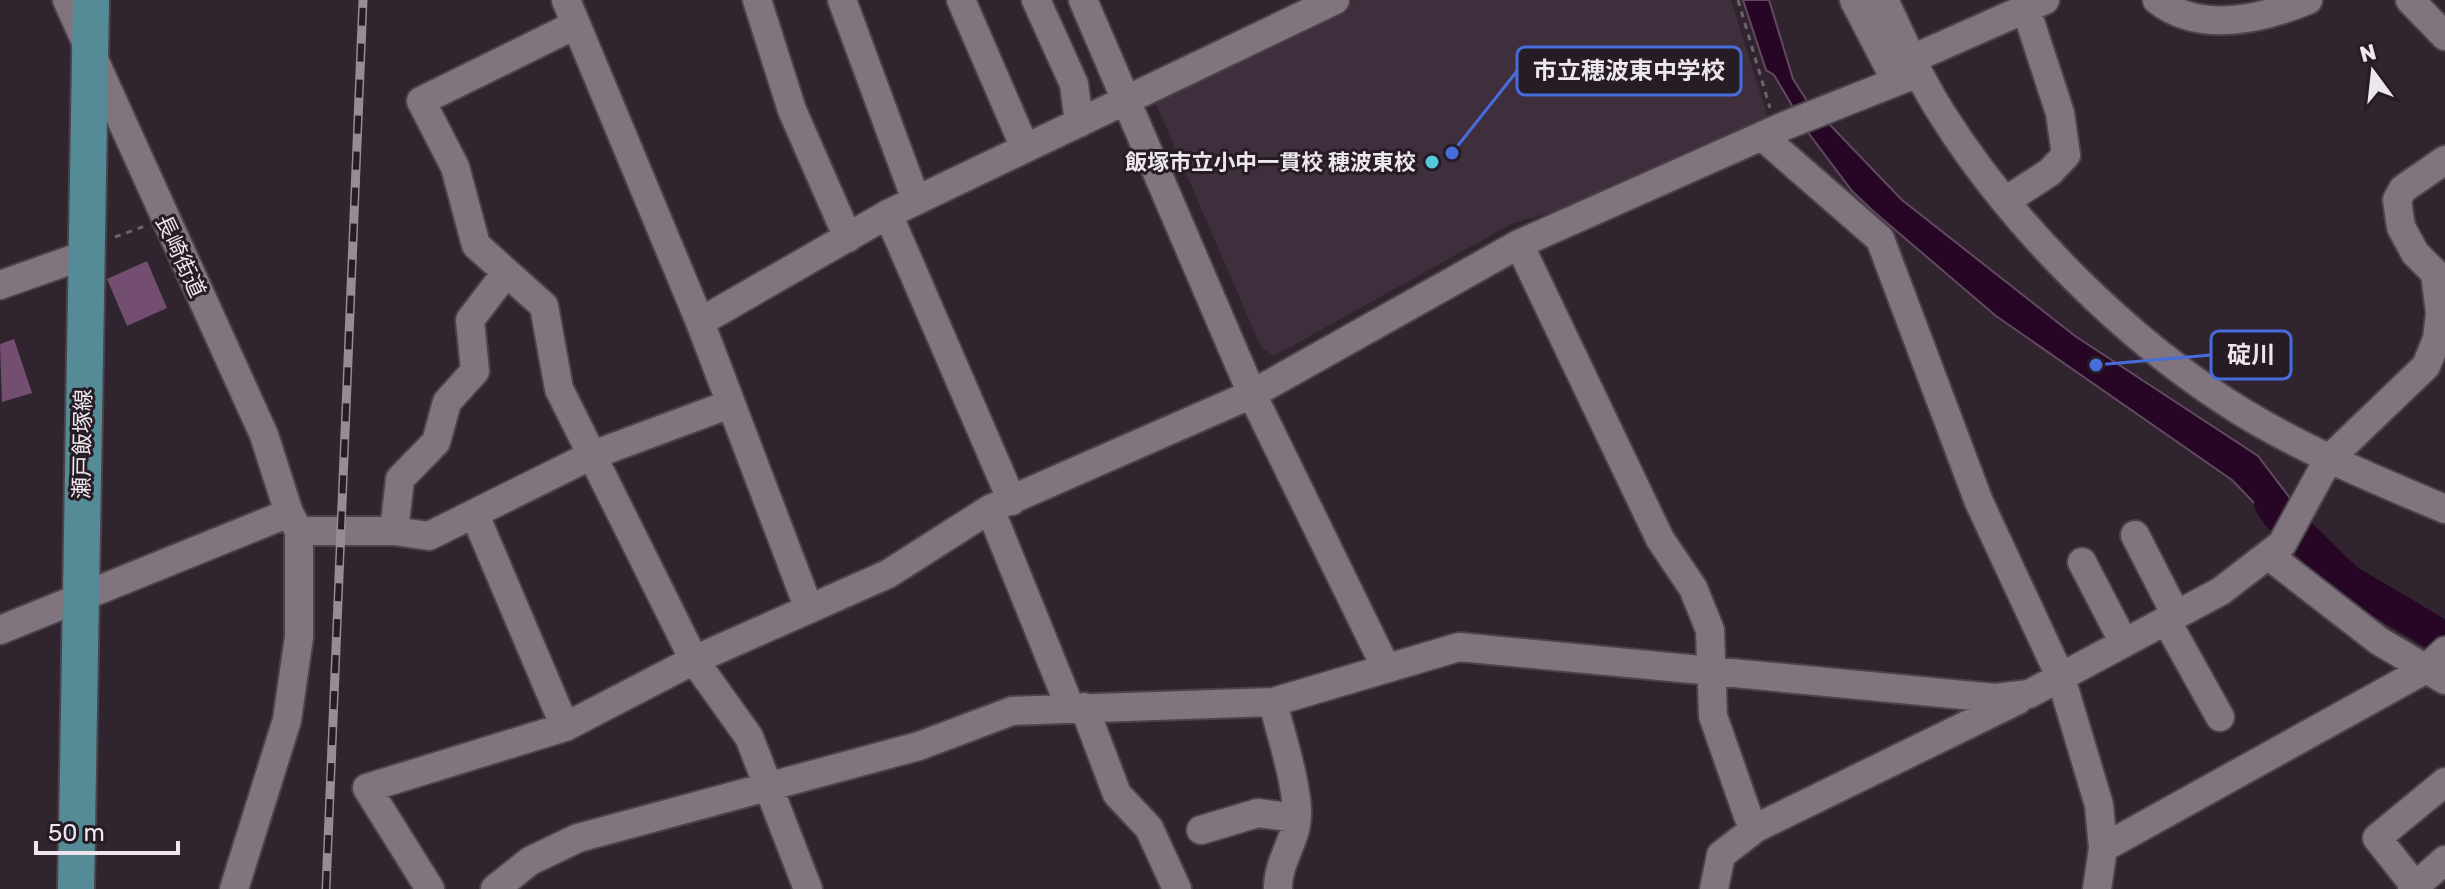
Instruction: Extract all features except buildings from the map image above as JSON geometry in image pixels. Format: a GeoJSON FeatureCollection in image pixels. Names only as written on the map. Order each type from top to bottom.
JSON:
{"type":"FeatureCollection","features":[{"type":"Feature","properties":{"kind":"main road","name":"瀬戸飯塚線"},"geometry":{"type":"LineString","coordinates":[[76,889],[91,0]]}},
{"type":"Feature","properties":{"kind":"street","name":"長崎街道"},"geometry":{"type":"LineString","coordinates":[[67,0],[264,435],[294,522],[299,637],[287,720],[234,889]]}},
{"type":"Feature","properties":{"kind":"street"},"geometry":{"type":"LineString","coordinates":[[757,0],[792,110],[848,238]]}},
{"type":"Feature","properties":{"kind":"street"},"geometry":{"type":"LineString","coordinates":[[842,0],[916,200]]}},
{"type":"Feature","properties":{"kind":"street"},"geometry":{"type":"LineString","coordinates":[[961,0],[1025,148]]}},
{"type":"Feature","properties":{"kind":"street"},"geometry":{"type":"LineString","coordinates":[[1036,0],[1074,84],[1079,123]]}},
{"type":"Feature","properties":{"kind":"street"},"geometry":{"type":"LineString","coordinates":[[1083,0],[1252,394],[1386,668]]}},
{"type":"Feature","properties":{"kind":"street"},"geometry":{"type":"LineString","coordinates":[[1854,0],[2007,200],[2058,259],[2180,369],[2241,411],[2328,460],[2445,509]]}},
{"type":"Feature","properties":{"kind":"street"},"geometry":{"type":"LineString","coordinates":[[1884,0],[1909,71]]}},
{"type":"Feature","properties":{"kind":"street"},"geometry":{"type":"LineString","coordinates":[[2157,0],[2188,16],[2209,20],[2276,14],[2308,0]]}},
{"type":"Feature","properties":{"kind":"street"},"geometry":{"type":"LineString","coordinates":[[2410,0],[2445,36]]}},
{"type":"Feature","properties":{"kind":"street"},"geometry":{"type":"LineString","coordinates":[[700,322],[888,214],[1128,100],[1321,3]]}},
{"type":"Feature","properties":{"kind":"street"},"geometry":{"type":"LineString","coordinates":[[430,889],[367,788],[565,727],[694,660],[888,574],[1001,505],[1252,394],[1519,244],[1836,105],[2035,5],[2060,113],[2066,155],[2050,172],[2007,200]]}},
{"type":"Feature","properties":{"kind":"street"},"geometry":{"type":"LineString","coordinates":[[808,889],[749,737],[694,660],[559,389],[544,306],[476,245],[455,167],[421,101],[570,12],[700,322],[809,609]]}},
{"type":"Feature","properties":{"kind":"street"},"geometry":{"type":"LineString","coordinates":[[1774,132],[1880,239],[1979,502],[2061,678],[2099,805],[2103,848],[2097,889]]}},
{"type":"Feature","properties":{"kind":"street"},"geometry":{"type":"LineString","coordinates":[[1714,889],[1721,855],[1756,828],[2061,678],[2221,591],[2275,550],[2328,460],[2426,366],[2432,353],[2440,313],[2435,273],[2415,253],[2396,211],[2403,189],[2445,160]]}},
{"type":"Feature","properties":{"kind":"street"},"geometry":{"type":"LineString","coordinates":[[888,214],[1077,707],[1117,794],[1149,828],[1177,889]]}},
{"type":"Feature","properties":{"kind":"street"},"geometry":{"type":"LineString","coordinates":[[1519,244],[1660,539],[1693,588],[1710,630],[1713,716],[1748,816],[1756,828]]}},
{"type":"Feature","properties":{"kind":"street"},"geometry":{"type":"LineString","coordinates":[[0,285],[85,255]]}},
{"type":"Feature","properties":{"kind":"street"},"geometry":{"type":"LineString","coordinates":[[394,531],[400,479],[436,442],[452,394],[475,371],[470,320],[506,273]]}},
{"type":"Feature","properties":{"kind":"street"},"geometry":{"type":"LineString","coordinates":[[0,630],[80,595],[294,522],[429,536],[590,456],[730,404]]}},
{"type":"Feature","properties":{"kind":"street"},"geometry":{"type":"LineString","coordinates":[[475,515],[565,727]]}},
{"type":"Feature","properties":{"kind":"street"},"geometry":{"type":"LineString","coordinates":[[2135,535],[2171,618],[2220,717]]}},
{"type":"Feature","properties":{"kind":"street"},"geometry":{"type":"LineString","coordinates":[[2275,550],[2379,641],[2439,666]]}},
{"type":"Feature","properties":{"kind":"street"},"geometry":{"type":"LineString","coordinates":[[2082,562],[2124,643]]}},
{"type":"Feature","properties":{"kind":"street"},"geometry":{"type":"LineString","coordinates":[[495,889],[530,861],[578,838],[919,746],[1012,711],[1273,702],[1459,647],[1995,698],[2029,694]]}},
{"type":"Feature","properties":{"kind":"street"},"geometry":{"type":"LineString","coordinates":[[2103,848],[2439,666]]}},
{"type":"Feature","properties":{"kind":"street"},"geometry":{"type":"LineString","coordinates":[[1273,702],[1296,818],[1292,840],[1277,871],[1278,889]]}},
{"type":"Feature","properties":{"kind":"street"},"geometry":{"type":"LineString","coordinates":[[2445,782],[2377,838],[2414,887],[2445,860]]}},
{"type":"Feature","properties":{"kind":"street"},"geometry":{"type":"LineString","coordinates":[[1201,830],[1258,813],[1296,818]]}},
{"type":"Feature","properties":{"kind":"path"},"geometry":{"type":"LineString","coordinates":[[1738,0],[1774,132]]}},
{"type":"Feature","properties":{"kind":"shaded area","name":"飯塚市立小中一貫校 穂波東校"},"geometry":{"type":"Polygon","coordinates":[[[1355,0],[1731,0],[1770,124],[1596,200],[1513,223],[1274,356],[1261,347],[1153,97],[1355,0]]]}},
{"type":"Feature","properties":{"kind":"shaded area"},"geometry":{"type":"Polygon","coordinates":[[[1743,0],[1769,0],[1793,79],[1807,101],[1902,200],[2075,336],[2258,456],[2299,510],[2286,536],[2232,480],[1996,316],[1852,191],[1807,131],[1774,75],[1766,70],[1743,0]]]}},
{"type":"Feature","properties":{"kind":"waterway"},"geometry":{"type":"LineString","coordinates":[[2271,503],[2279,515],[2347,581],[2445,639]]}},
{"type":"Feature","properties":{"kind":"railway"},"geometry":{"type":"LineString","coordinates":[[326,889],[363,0]]}},
{"type":"Feature","properties":{"kind":"place","name":"市立穂波東中学校"},"geometry":{"type":"Point","coordinates":[1452,153]}},
{"type":"Feature","properties":{"kind":"place","name":"飯塚市立小中一貫校 穂波東校"},"geometry":{"type":"Point","coordinates":[1432,162]}},
{"type":"Feature","properties":{"kind":"place","name":"碇川"},"geometry":{"type":"Point","coordinates":[2096,365]}}]}
